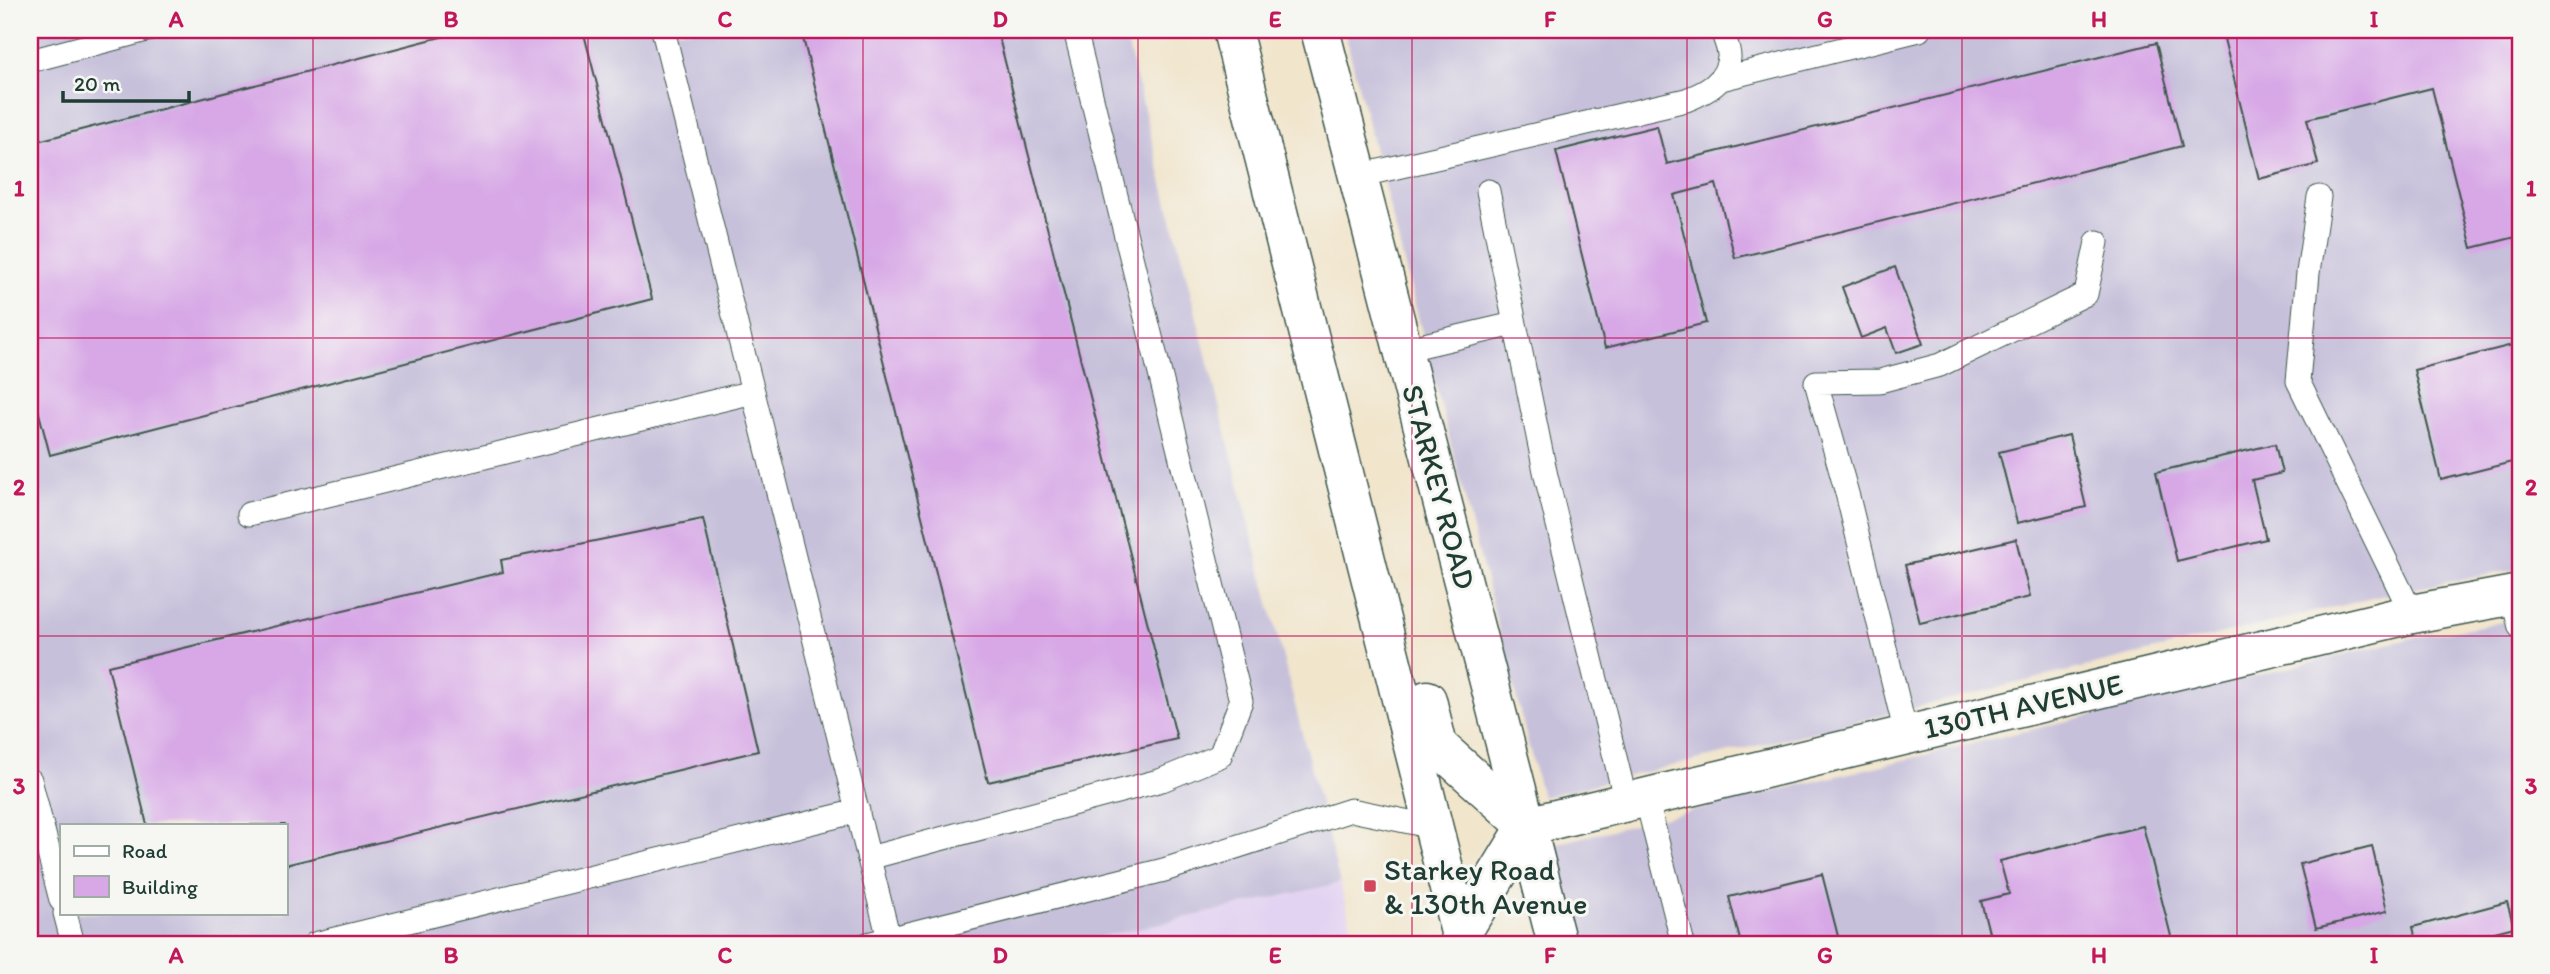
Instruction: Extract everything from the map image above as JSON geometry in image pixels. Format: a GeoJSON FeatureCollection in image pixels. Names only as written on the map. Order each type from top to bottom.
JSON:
{"type":"FeatureCollection","features":[{"type":"Feature","properties":{"kind":"main road"},"geometry":{"type":"LineString","coordinates":[[1232,30],[1462,939]]}},
{"type":"Feature","properties":{"kind":"main road","name":"STARKEY ROAD"},"geometry":{"type":"LineString","coordinates":[[1320,30],[1557,944]]}},
{"type":"Feature","properties":{"kind":"main road"},"geometry":{"type":"LineString","coordinates":[[1351,499],[1385,525],[1438,746],[1527,826],[1462,939]]}},
{"type":"Feature","properties":{"kind":"main road","name":"130TH AVENUE"},"geometry":{"type":"LineString","coordinates":[[1527,826],[2412,614],[2518,605]]}},
{"type":"Feature","properties":{"kind":"lane"},"geometry":{"type":"LineString","coordinates":[[30,61],[146,30]]}},
{"type":"Feature","properties":{"kind":"lane"},"geometry":{"type":"LineString","coordinates":[[663,30],[858,811],[869,858],[879,942],[1164,870],[1352,810],[1434,827]]}},
{"type":"Feature","properties":{"kind":"lane"},"geometry":{"type":"LineString","coordinates":[[869,858],[1162,780],[1220,756],[1241,701],[1075,30]]}},
{"type":"Feature","properties":{"kind":"lane"},"geometry":{"type":"LineString","coordinates":[[1358,176],[1686,100],[1707,92],[1721,79],[1730,57],[1722,30]]}},
{"type":"Feature","properties":{"kind":"lane"},"geometry":{"type":"LineString","coordinates":[[1721,79],[1919,30]]}},
{"type":"Feature","properties":{"kind":"lane"},"geometry":{"type":"LineString","coordinates":[[1488,191],[1546,475],[1636,799],[1683,944]]}},
{"type":"Feature","properties":{"kind":"lane"},"geometry":{"type":"LineString","coordinates":[[2319,197],[2308,273],[2298,381],[2412,614]]}},
{"type":"Feature","properties":{"kind":"lane"},"geometry":{"type":"LineString","coordinates":[[1906,734],[1848,497],[1816,382],[1880,382],[1940,365],[2086,295],[2097,242]]}},
{"type":"Feature","properties":{"kind":"lane"},"geometry":{"type":"LineString","coordinates":[[1403,350],[1514,324]]}},
{"type":"Feature","properties":{"kind":"lane"},"geometry":{"type":"LineString","coordinates":[[249,514],[753,392]]}},
{"type":"Feature","properties":{"kind":"lane"},"geometry":{"type":"LineString","coordinates":[[30,780],[60,896]]}},
{"type":"Feature","properties":{"kind":"lane"},"geometry":{"type":"LineString","coordinates":[[315,944],[858,811]]}},
{"type":"Feature","properties":{"kind":"lane"},"geometry":{"type":"LineString","coordinates":[[65,914],[73,944]]}},
{"type":"Feature","properties":{"kind":"shaded area"},"geometry":{"type":"Polygon","coordinates":[[[30,30],[1124,30],[1340,883],[1068,944],[30,944],[30,30]]]}},
{"type":"Feature","properties":{"kind":"shaded area"},"geometry":{"type":"Polygon","coordinates":[[[1344,30],[2520,30],[2520,569],[2406,590],[1542,797],[1344,30]]]}},
{"type":"Feature","properties":{"kind":"shaded area"},"geometry":{"type":"Polygon","coordinates":[[[2520,619],[2520,944],[1579,944],[1554,844],[2417,637],[2520,619]]]}},
{"type":"Feature","properties":{"kind":"shaded area"},"geometry":{"type":"Polygon","coordinates":[[[1340,883],[1356,944],[1068,944],[1340,883]]]}},
{"type":"Feature","properties":{"kind":"building"},"geometry":{"type":"Polygon","coordinates":[[[468,30],[583,30],[652,299],[50,455],[30,379],[30,143],[468,30]]]}},
{"type":"Feature","properties":{"kind":"building"},"geometry":{"type":"Polygon","coordinates":[[[801,30],[997,30],[1177,739],[988,782],[801,30]]]}},
{"type":"Feature","properties":{"kind":"building"},"geometry":{"type":"Polygon","coordinates":[[[2262,30],[2520,30],[2520,236],[2472,248],[2432,88],[2307,119],[2318,164],[2259,179],[2224,39],[2262,30]]]}},
{"type":"Feature","properties":{"kind":"building"},"geometry":{"type":"Polygon","coordinates":[[[2156,43],[2182,146],[1735,258],[1716,184],[1674,195],[1706,323],[1605,348],[1556,151],[1657,126],[1667,164],[2156,43]]]}},
{"type":"Feature","properties":{"kind":"building"},"geometry":{"type":"Polygon","coordinates":[[[1895,267],[1923,344],[1896,353],[1887,328],[1861,338],[1842,287],[1895,267]]]}},
{"type":"Feature","properties":{"kind":"building"},"geometry":{"type":"Polygon","coordinates":[[[2520,343],[2520,460],[2441,480],[2414,370],[2520,343]]]}},
{"type":"Feature","properties":{"kind":"building"},"geometry":{"type":"Polygon","coordinates":[[[2069,435],[2086,507],[2017,523],[1999,452],[2069,435]]]}},
{"type":"Feature","properties":{"kind":"building"},"geometry":{"type":"Polygon","coordinates":[[[2275,444],[2282,473],[2252,480],[2266,539],[2177,561],[2156,472],[2275,444]]]}},
{"type":"Feature","properties":{"kind":"building"},"geometry":{"type":"Polygon","coordinates":[[[703,519],[758,751],[287,865],[287,824],[147,824],[108,666],[503,572],[501,560],[703,519]]]}},
{"type":"Feature","properties":{"kind":"building"},"geometry":{"type":"Polygon","coordinates":[[[2016,539],[2030,597],[1920,623],[1905,565],[2016,539]]]}},
{"type":"Feature","properties":{"kind":"building"},"geometry":{"type":"Polygon","coordinates":[[[2143,826],[2173,944],[1992,944],[1981,901],[2009,894],[2000,861],[2143,826]]]}},
{"type":"Feature","properties":{"kind":"building"},"geometry":{"type":"Polygon","coordinates":[[[2372,846],[2387,911],[2316,928],[2300,864],[2372,846]]]}},
{"type":"Feature","properties":{"kind":"building"},"geometry":{"type":"Polygon","coordinates":[[[1822,874],[1840,944],[1741,944],[1729,897],[1822,874]]]}},
{"type":"Feature","properties":{"kind":"building"},"geometry":{"type":"Polygon","coordinates":[[[2507,902],[2514,927],[2449,944],[2417,944],[2413,927],[2507,902]]]}},
{"type":"Feature","properties":{"kind":"place","name":"Starkey Road & 130th Avenue"},"geometry":{"type":"Point","coordinates":[1370,886]}}]}
